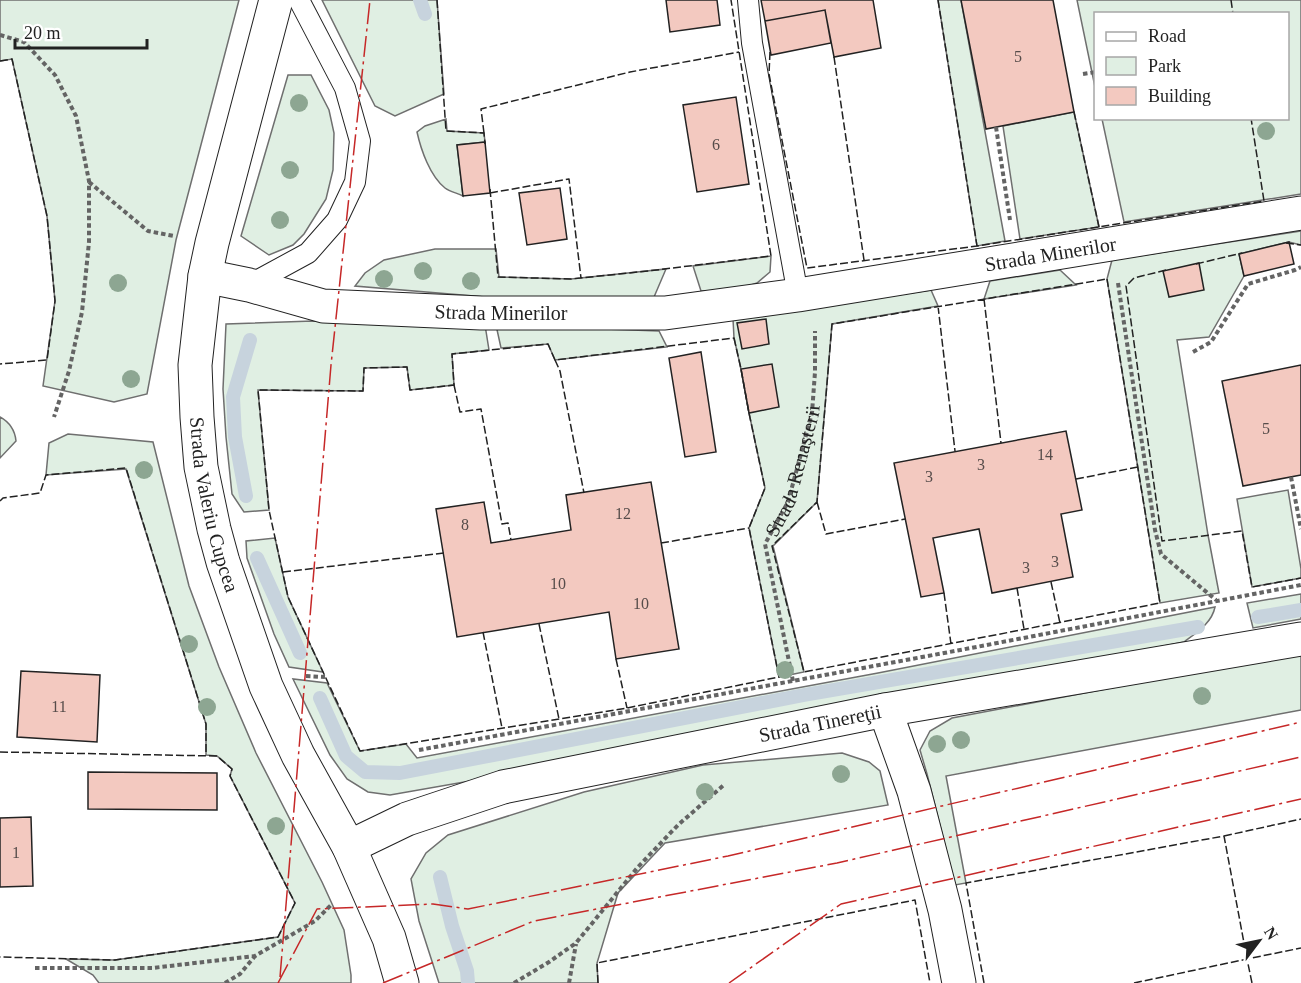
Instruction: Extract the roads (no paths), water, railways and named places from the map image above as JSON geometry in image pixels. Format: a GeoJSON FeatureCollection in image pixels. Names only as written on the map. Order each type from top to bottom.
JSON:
{"type":"FeatureCollection","features":[{"type":"Feature","properties":{"kind":"street","name":"Strada Valeriu Cupcea"},"geometry":{"type":"LineString","coordinates":[[276,0],[205,276],[195,365],[201,467],[223,562],[266,686],[298,755],[355,860],[389,938],[402,983]]}},
{"type":"Feature","properties":{"kind":"street","name":"Strada Minerilor"},"geometry":{"type":"LineString","coordinates":[[205,276],[249,285],[323,306],[481,313],[665,313],[806,293],[1301,213]]}},
{"type":"Feature","properties":{"kind":"street","name":"Strada Tinereţii"},"geometry":{"type":"LineString","coordinates":[[355,860],[407,819],[503,787],[885,710],[1301,639]]}},
{"type":"Feature","properties":{"kind":"street"},"geometry":{"type":"LineString","coordinates":[[885,710],[914,790],[945,910],[959,983]]}},
{"type":"Feature","properties":{"kind":"lane"},"geometry":{"type":"LineString","coordinates":[[249,285],[308,253],[337,220],[355,182],[360,141],[345,88],[299,0]]}},
{"type":"Feature","properties":{"kind":"lane"},"geometry":{"type":"LineString","coordinates":[[748,0],[752,43],[806,293]]}},
{"type":"Feature","properties":{"kind":"waterway"},"geometry":{"type":"LineString","coordinates":[[420,0],[425,14]]}},
{"type":"Feature","properties":{"kind":"waterway"},"geometry":{"type":"LineString","coordinates":[[246,496],[235,437],[233,397],[250,340]]}},
{"type":"Feature","properties":{"kind":"waterway"},"geometry":{"type":"LineString","coordinates":[[257,558],[300,653]]}},
{"type":"Feature","properties":{"kind":"waterway"},"geometry":{"type":"LineString","coordinates":[[1258,617],[1301,610]]}},
{"type":"Feature","properties":{"kind":"waterway"},"geometry":{"type":"LineString","coordinates":[[320,698],[346,756],[365,772],[400,773],[804,695],[1198,627]]}},
{"type":"Feature","properties":{"kind":"waterway"},"geometry":{"type":"LineString","coordinates":[[440,877],[452,926],[467,971],[468,983]]}}]}
